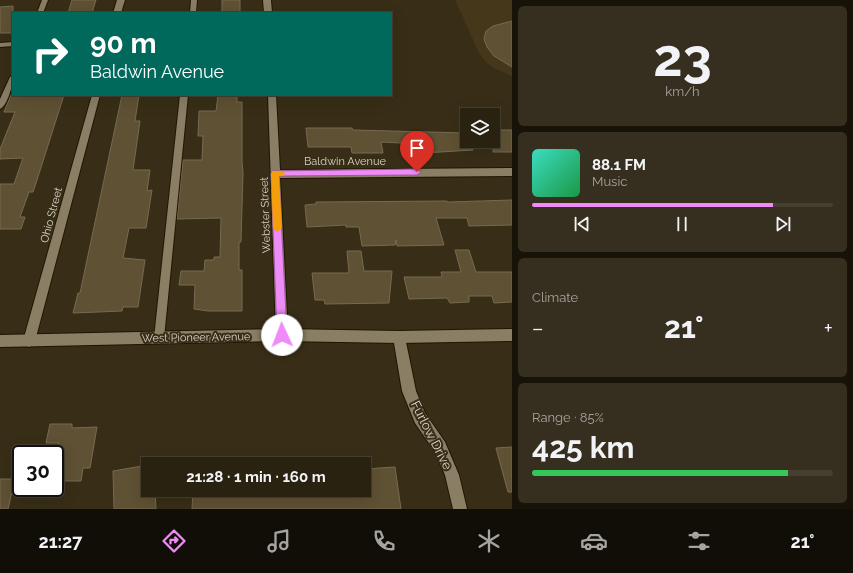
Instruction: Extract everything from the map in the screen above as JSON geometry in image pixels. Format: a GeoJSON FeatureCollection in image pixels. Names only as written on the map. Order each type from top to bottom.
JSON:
{"type":"FeatureCollection","features":[{"type":"Feature","properties":{"kind":"street"},"geometry":{"type":"LineString","coordinates":[[117,12],[121,0]]}},
{"type":"Feature","properties":{"kind":"street"},"geometry":{"type":"LineString","coordinates":[[267,0],[268,12]]}},
{"type":"Feature","properties":{"kind":"street"},"geometry":{"type":"LineString","coordinates":[[0,45],[12,44]]}},
{"type":"Feature","properties":{"kind":"street","name":"Ohio Street"},"geometry":{"type":"LineString","coordinates":[[29,341],[96,96]]}},
{"type":"Feature","properties":{"kind":"street","name":"Webster Street"},"geometry":{"type":"LineString","coordinates":[[272,96],[282,335]]}},
{"type":"Feature","properties":{"kind":"street","name":"Baldwin Avenue"},"geometry":{"type":"LineString","coordinates":[[275,174],[512,172]]}},
{"type":"Feature","properties":{"kind":"street","name":"West Pioneer Avenue"},"geometry":{"type":"LineString","coordinates":[[0,341],[282,335],[399,337],[512,335]]}},
{"type":"Feature","properties":{"kind":"street","name":"Furlow Drive"},"geometry":{"type":"LineString","coordinates":[[399,337],[410,391],[420,418],[440,447],[452,475],[460,509]]}},
{"type":"Feature","properties":{"kind":"lane"},"geometry":{"type":"LineString","coordinates":[[40,12],[45,0]]}},
{"type":"Feature","properties":{"kind":"lane"},"geometry":{"type":"LineString","coordinates":[[193,12],[194,0]]}},
{"type":"Feature","properties":{"kind":"lane"},"geometry":{"type":"LineString","coordinates":[[0,107],[12,79]]}},
{"type":"Feature","properties":{"kind":"lane"},"geometry":{"type":"LineString","coordinates":[[159,338],[184,96]]}},
{"type":"Feature","properties":{"kind":"shaded area"},"geometry":{"type":"Polygon","coordinates":[[[455,0],[512,0],[512,76],[494,68],[480,55],[455,0]]]}},
{"type":"Feature","properties":{"kind":"building"},"geometry":{"type":"Polygon","coordinates":[[[72,0],[96,0],[92,12],[68,12],[72,0]]]}},
{"type":"Feature","properties":{"kind":"building"},"geometry":{"type":"Polygon","coordinates":[[[222,0],[240,0],[240,12],[222,12],[222,0]]]}},
{"type":"Feature","properties":{"kind":"building"},"geometry":{"type":"Polygon","coordinates":[[[13,6],[12,33],[0,33],[0,7],[13,6]]]}},
{"type":"Feature","properties":{"kind":"building"},"geometry":{"type":"Polygon","coordinates":[[[512,21],[512,67],[494,56],[487,47],[484,39],[486,31],[493,26],[512,21]]]}},
{"type":"Feature","properties":{"kind":"building"},"geometry":{"type":"Polygon","coordinates":[[[11,95],[64,96],[33,192],[29,192],[20,217],[25,217],[21,229],[0,229],[0,184],[14,184],[23,158],[0,159],[0,149],[15,112],[4,112],[11,95]]]}},
{"type":"Feature","properties":{"kind":"building"},"geometry":{"type":"Polygon","coordinates":[[[122,96],[139,96],[135,121],[140,121],[133,170],[150,170],[147,191],[152,190],[146,228],[129,228],[123,258],[145,260],[138,307],[123,307],[122,311],[73,313],[78,293],[80,293],[122,96]]]}},
{"type":"Feature","properties":{"kind":"building"},"geometry":{"type":"Polygon","coordinates":[[[218,96],[237,96],[237,102],[242,102],[243,173],[239,270],[242,270],[242,311],[208,311],[194,309],[195,285],[179,285],[181,271],[204,271],[205,260],[214,260],[214,257],[220,257],[221,218],[177,219],[183,160],[202,160],[203,136],[198,136],[199,111],[216,111],[218,96]]]}},
{"type":"Feature","properties":{"kind":"building"},"geometry":{"type":"Polygon","coordinates":[[[306,128],[352,128],[353,130],[460,133],[460,148],[472,148],[473,150],[424,153],[421,144],[381,142],[383,153],[352,153],[351,147],[308,147],[306,128]]]}},
{"type":"Feature","properties":{"kind":"building"},"geometry":{"type":"Polygon","coordinates":[[[500,130],[512,130],[512,152],[493,152],[493,148],[500,148],[500,130]]]}},
{"type":"Feature","properties":{"kind":"building"},"geometry":{"type":"Polygon","coordinates":[[[512,200],[512,225],[469,226],[467,218],[436,218],[444,245],[397,246],[396,240],[395,245],[362,246],[359,227],[346,227],[346,225],[307,227],[305,205],[316,204],[316,202],[448,202],[512,200]]]}},
{"type":"Feature","properties":{"kind":"building"},"geometry":{"type":"Polygon","coordinates":[[[455,250],[469,250],[476,272],[512,272],[512,302],[494,303],[492,296],[469,296],[469,302],[450,303],[447,298],[409,299],[404,277],[442,277],[441,272],[461,272],[455,250]]]}},
{"type":"Feature","properties":{"kind":"building"},"geometry":{"type":"Polygon","coordinates":[[[347,251],[361,251],[364,271],[392,271],[389,303],[325,304],[324,300],[315,300],[312,273],[349,273],[347,251]]]}},
{"type":"Feature","properties":{"kind":"building"},"geometry":{"type":"Polygon","coordinates":[[[50,424],[72,424],[72,428],[97,427],[90,468],[83,468],[81,481],[64,481],[64,445],[59,445],[59,443],[46,443],[50,424]]]}},
{"type":"Feature","properties":{"kind":"building"},"geometry":{"type":"Polygon","coordinates":[[[512,447],[512,492],[508,492],[496,448],[512,447]]]}},
{"type":"Feature","properties":{"kind":"building"},"geometry":{"type":"Polygon","coordinates":[[[141,466],[141,497],[155,497],[156,509],[114,509],[113,471],[141,466]]]}},
{"type":"Feature","properties":{"kind":"building"},"geometry":{"type":"Polygon","coordinates":[[[395,467],[401,509],[192,509],[193,497],[371,497],[371,469],[395,467]]]}},
{"type":"Feature","properties":{"kind":"building"},"geometry":{"type":"Polygon","coordinates":[[[0,479],[12,479],[12,492],[8,509],[0,509],[0,479]]]}},
{"type":"Feature","properties":{"kind":"slow traffic"},"geometry":{"type":"LineString","coordinates":[[277,228],[275,174],[281,173]]}},
{"type":"Feature","properties":{"kind":"route"},"geometry":{"type":"LineString","coordinates":[[282,335],[275,174],[417,172]]}}]}
